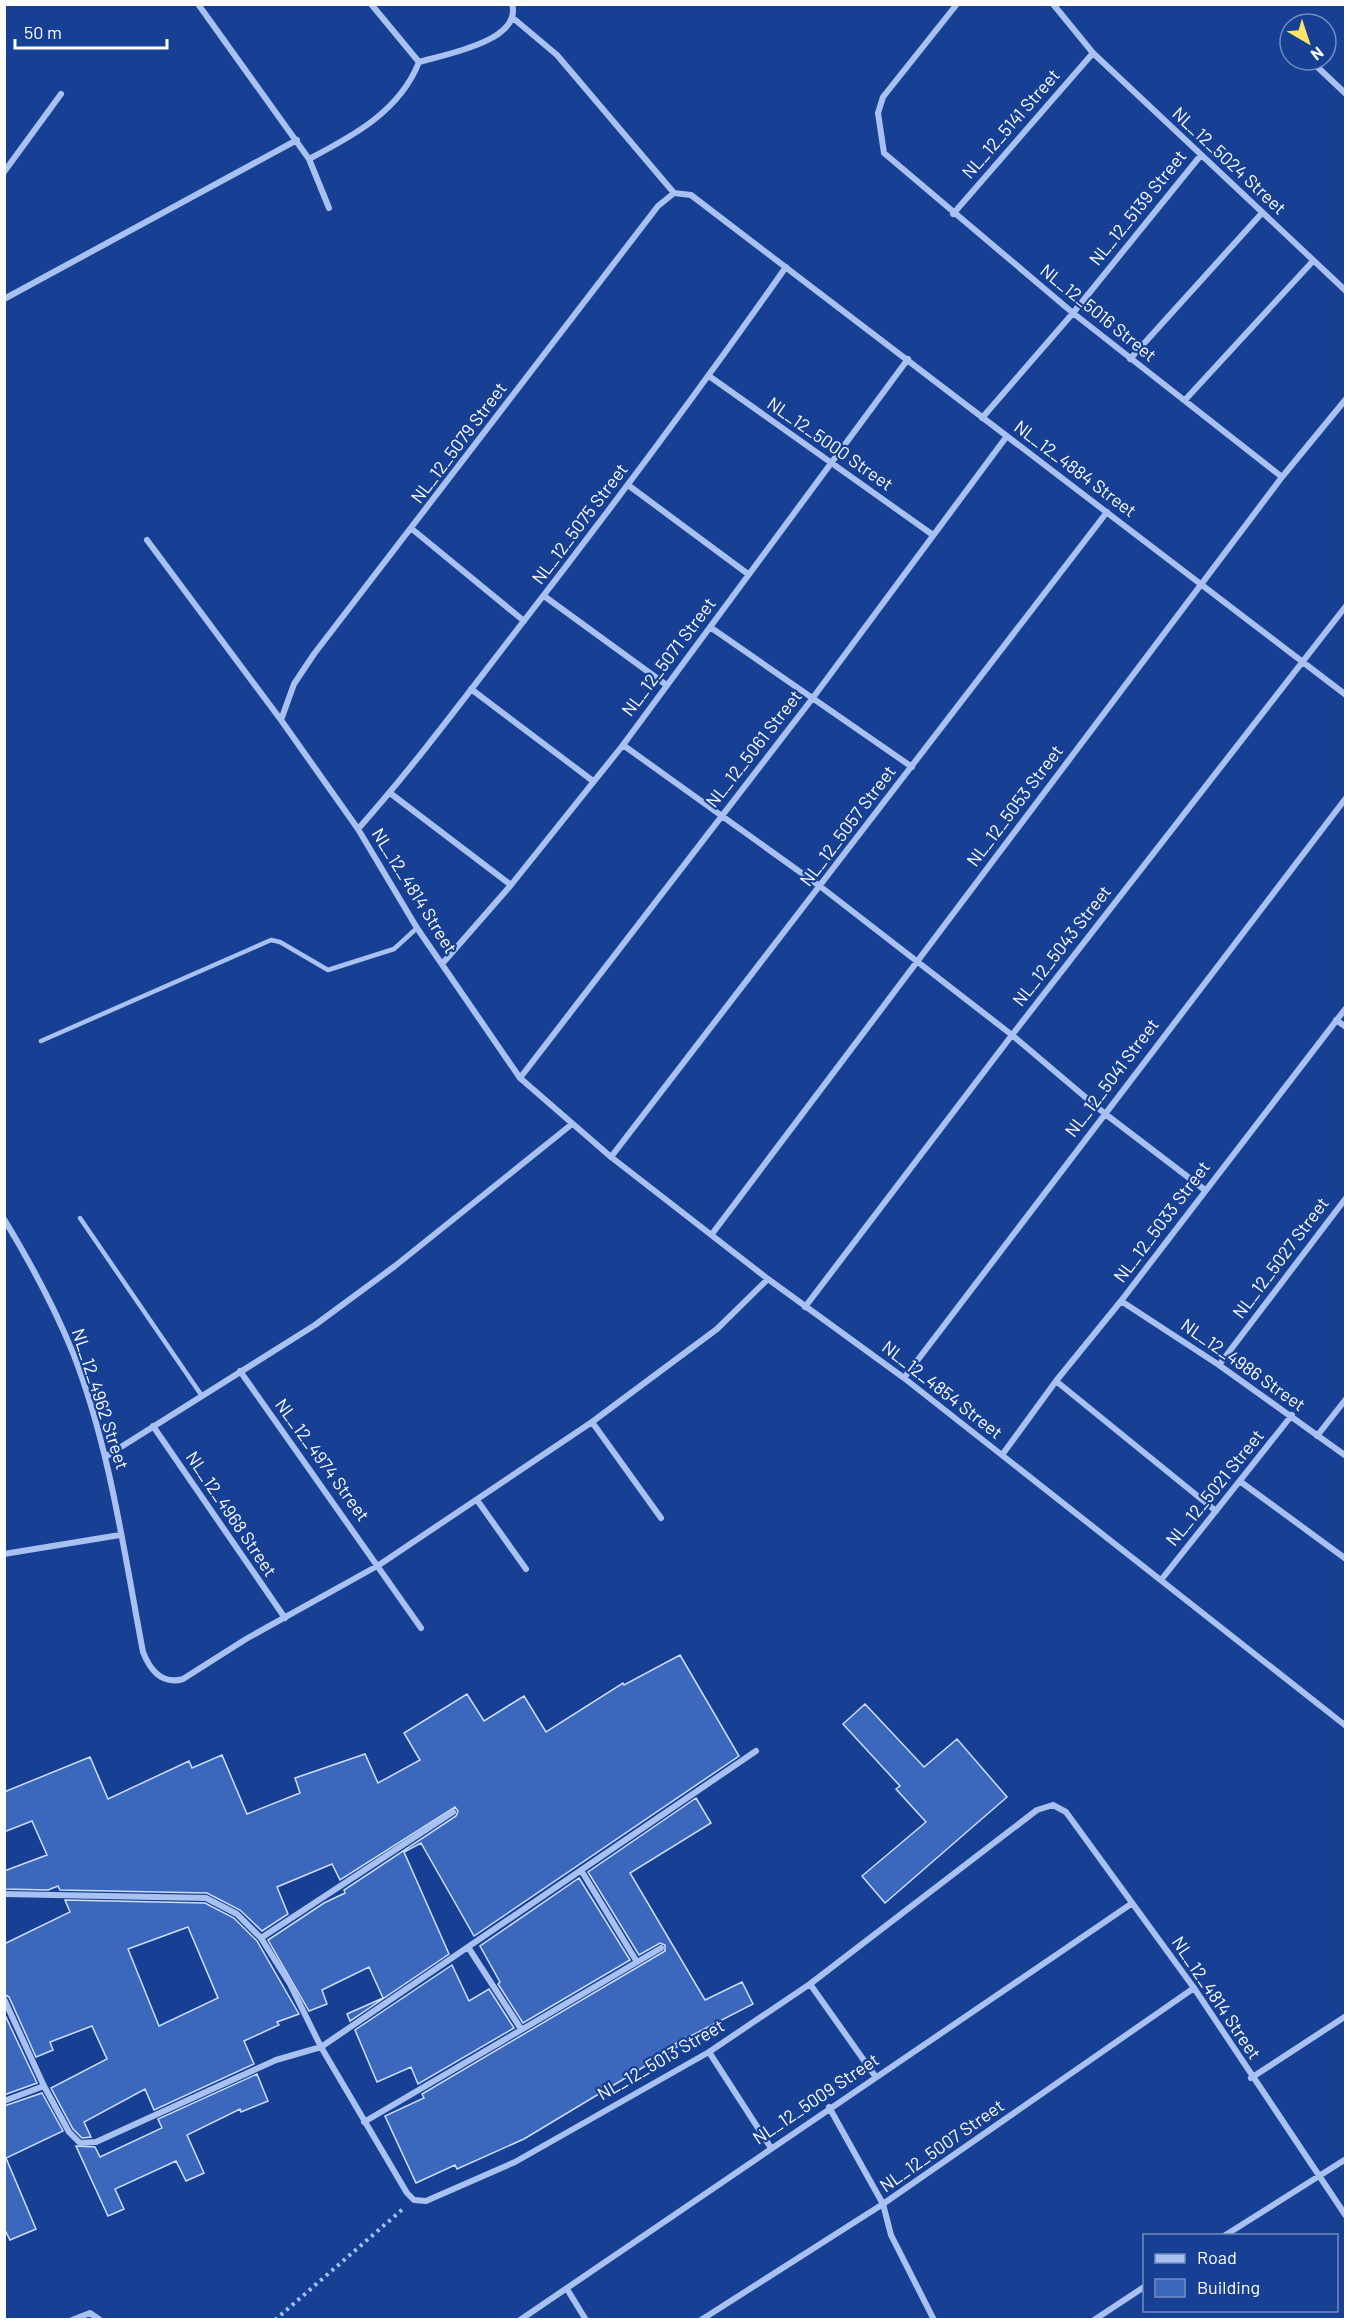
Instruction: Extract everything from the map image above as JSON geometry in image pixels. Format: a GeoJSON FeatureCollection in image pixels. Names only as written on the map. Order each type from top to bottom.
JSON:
{"type":"FeatureCollection","features":[{"type":"Feature","properties":{"kind":"street"},"geometry":{"type":"LineString","coordinates":[[198,4],[297,140],[309,159],[329,208]]}},
{"type":"Feature","properties":{"kind":"street"},"geometry":{"type":"LineString","coordinates":[[371,4],[419,62]]}},
{"type":"Feature","properties":{"kind":"street"},"geometry":{"type":"LineString","coordinates":[[309,159],[369,124],[395,101],[411,81],[419,62],[490,40],[505,29],[513,18],[512,4]]}},
{"type":"Feature","properties":{"kind":"street","name":"NL_12_5016 Street"},"geometry":{"type":"LineString","coordinates":[[957,4],[883,97],[878,113],[884,153],[953,214],[1073,313],[1282,477]]}},
{"type":"Feature","properties":{"kind":"street","name":"NL_12_5024 Street"},"geometry":{"type":"LineString","coordinates":[[1053,4],[1093,53],[1346,291]]}},
{"type":"Feature","properties":{"kind":"street"},"geometry":{"type":"LineString","coordinates":[[513,18],[557,55],[674,193]]}},
{"type":"Feature","properties":{"kind":"street","name":"NL_12_5141 Street"},"geometry":{"type":"LineString","coordinates":[[953,214],[1093,53]]}},
{"type":"Feature","properties":{"kind":"street"},"geometry":{"type":"LineString","coordinates":[[1323,72],[1346,94]]}},
{"type":"Feature","properties":{"kind":"street"},"geometry":{"type":"LineString","coordinates":[[4,172],[61,94]]}},
{"type":"Feature","properties":{"kind":"street"},"geometry":{"type":"LineString","coordinates":[[4,290],[7,298],[297,140]]}},
{"type":"Feature","properties":{"kind":"street","name":"NL_12_5139 Street"},"geometry":{"type":"LineString","coordinates":[[982,418],[1073,313],[1201,155]]}},
{"type":"Feature","properties":{"kind":"street","name":"NL_12_4884 Street"},"geometry":{"type":"LineString","coordinates":[[674,193],[691,195],[1346,695]]}},
{"type":"Feature","properties":{"kind":"street","name":"NL_12_5079 Street"},"geometry":{"type":"LineString","coordinates":[[281,720],[294,684],[314,654],[412,530],[658,206],[674,193]]}},
{"type":"Feature","properties":{"kind":"street"},"geometry":{"type":"LineString","coordinates":[[1130,359],[1262,213]]}},
{"type":"Feature","properties":{"kind":"street"},"geometry":{"type":"LineString","coordinates":[[1185,400],[1313,261]]}},
{"type":"Feature","properties":{"kind":"street","name":"NL_12_5075 Street"},"geometry":{"type":"LineString","coordinates":[[358,829],[390,794],[544,596],[709,376],[786,267]]}},
{"type":"Feature","properties":{"kind":"street","name":"NL_12_5071 Street"},"geometry":{"type":"LineString","coordinates":[[442,964],[511,885],[623,745],[665,684],[832,465],[908,359]]}},
{"type":"Feature","properties":{"kind":"street","name":"NL_12_5000 Street"},"geometry":{"type":"LineString","coordinates":[[709,376],[933,535]]}},
{"type":"Feature","properties":{"kind":"street","name":"NL_12_5053 Street"},"geometry":{"type":"LineString","coordinates":[[712,1234],[1282,477],[1346,399]]}},
{"type":"Feature","properties":{"kind":"street","name":"NL_12_5061 Street"},"geometry":{"type":"LineString","coordinates":[[520,1078],[812,699],[1007,436]]}},
{"type":"Feature","properties":{"kind":"street"},"geometry":{"type":"LineString","coordinates":[[628,485],[748,574]]}},
{"type":"Feature","properties":{"kind":"street","name":"NL_12_5057 Street"},"geometry":{"type":"LineString","coordinates":[[611,1157],[1107,512]]}},
{"type":"Feature","properties":{"kind":"street"},"geometry":{"type":"LineString","coordinates":[[412,530],[524,621]]}},
{"type":"Feature","properties":{"kind":"street","name":"NL_12_4814 Street"},"geometry":{"type":"LineString","coordinates":[[147,540],[281,720],[358,829],[417,928],[520,1078]]}},
{"type":"Feature","properties":{"kind":"street"},"geometry":{"type":"LineString","coordinates":[[544,596],[665,684]]}},
{"type":"Feature","properties":{"kind":"street","name":"NL_12_5043 Street"},"geometry":{"type":"LineString","coordinates":[[805,1307],[1012,1035],[1300,662],[1346,606]]}},
{"type":"Feature","properties":{"kind":"street"},"geometry":{"type":"LineString","coordinates":[[710,627],[912,767]]}},
{"type":"Feature","properties":{"kind":"street"},"geometry":{"type":"LineString","coordinates":[[471,689],[592,781]]}},
{"type":"Feature","properties":{"kind":"street"},"geometry":{"type":"LineString","coordinates":[[623,745],[820,887],[1012,1035],[1104,1113],[1204,1190]]}},
{"type":"Feature","properties":{"kind":"street"},"geometry":{"type":"LineString","coordinates":[[390,794],[511,885]]}},
{"type":"Feature","properties":{"kind":"street","name":"NL_12_5041 Street"},"geometry":{"type":"LineString","coordinates":[[904,1378],[1346,798]]}},
{"type":"Feature","properties":{"kind":"street","name":"NL_12_5033 Street"},"geometry":{"type":"LineString","coordinates":[[1002,1455],[1056,1380],[1121,1301],[1346,1008]]}},
{"type":"Feature","properties":{"kind":"street"},"geometry":{"type":"LineString","coordinates":[[1336,1020],[1346,1027]]}},
{"type":"Feature","properties":{"kind":"street","name":"NL_12_4854 Street"},"geometry":{"type":"LineString","coordinates":[[520,1078],[611,1157],[805,1307],[904,1378],[1346,1726]]}},
{"type":"Feature","properties":{"kind":"street"},"geometry":{"type":"LineString","coordinates":[[105,1457],[315,1324],[395,1266],[572,1124]]}},
{"type":"Feature","properties":{"kind":"street","name":"NL_12_5027 Street"},"geometry":{"type":"LineString","coordinates":[[1219,1365],[1346,1198]]}},
{"type":"Feature","properties":{"kind":"street","name":"NL_12_4962 Street"},"geometry":{"type":"LineString","coordinates":[[4,1219],[40,1278],[73,1354],[105,1457],[143,1652],[152,1669],[166,1680],[183,1679],[246,1639],[285,1618]]}},
{"type":"Feature","properties":{"kind":"street"},"geometry":{"type":"LineString","coordinates":[[285,1618],[379,1565],[592,1422],[717,1329],[768,1279]]}},
{"type":"Feature","properties":{"kind":"street","name":"NL_12_4986 Street"},"geometry":{"type":"LineString","coordinates":[[1121,1301],[1292,1415],[1346,1456]]}},
{"type":"Feature","properties":{"kind":"street","name":"NL_12_4974 Street"},"geometry":{"type":"LineString","coordinates":[[240,1371],[379,1565],[421,1628]]}},
{"type":"Feature","properties":{"kind":"street"},"geometry":{"type":"LineString","coordinates":[[1056,1380],[1216,1511]]}},
{"type":"Feature","properties":{"kind":"street"},"geometry":{"type":"LineString","coordinates":[[1317,1436],[1346,1399]]}},
{"type":"Feature","properties":{"kind":"street","name":"NL_12_5021 Street"},"geometry":{"type":"LineString","coordinates":[[1161,1580],[1292,1415]]}},
{"type":"Feature","properties":{"kind":"street"},"geometry":{"type":"LineString","coordinates":[[592,1422],[661,1518]]}},
{"type":"Feature","properties":{"kind":"street","name":"NL_12_4968 Street"},"geometry":{"type":"LineString","coordinates":[[153,1426],[285,1618]]}},
{"type":"Feature","properties":{"kind":"street"},"geometry":{"type":"LineString","coordinates":[[1241,1482],[1346,1559]]}},
{"type":"Feature","properties":{"kind":"street"},"geometry":{"type":"LineString","coordinates":[[477,1500],[526,1569]]}},
{"type":"Feature","properties":{"kind":"street"},"geometry":{"type":"LineString","coordinates":[[4,1554],[120,1535]]}},
{"type":"Feature","properties":{"kind":"street"},"geometry":{"type":"LineString","coordinates":[[4,1999],[44,2086],[69,2132],[80,2143],[96,2142],[195,2100],[276,2060],[321,2047],[756,1751]]}},
{"type":"Feature","properties":{"kind":"street","name":"NL_12_4814 Street"},"geometry":{"type":"LineString","coordinates":[[1053,1805],[1066,1812],[1194,1988],[1251,2078],[1346,2216]]}},
{"type":"Feature","properties":{"kind":"street","name":"NL_12_5013 Street"},"geometry":{"type":"LineString","coordinates":[[414,2200],[426,2201],[515,2162],[709,2052],[810,1984],[1037,1810],[1053,1805]]}},
{"type":"Feature","properties":{"kind":"street"},"geometry":{"type":"LineString","coordinates":[[261,1938],[453,1812]]}},
{"type":"Feature","properties":{"kind":"street"},"geometry":{"type":"LineString","coordinates":[[581,1870],[637,1962]]}},
{"type":"Feature","properties":{"kind":"street"},"geometry":{"type":"LineString","coordinates":[[4,1894],[206,1898],[237,1914],[261,1938],[290,1984],[321,2047],[364,2122],[414,2200]]}},
{"type":"Feature","properties":{"kind":"street","name":"NL_12_5009 Street"},"geometry":{"type":"LineString","coordinates":[[520,2319],[1131,1904]]}},
{"type":"Feature","properties":{"kind":"street"},"geometry":{"type":"LineString","coordinates":[[468,1947],[521,2029]]}},
{"type":"Feature","properties":{"kind":"street"},"geometry":{"type":"LineString","coordinates":[[364,2122],[661,1948]]}},
{"type":"Feature","properties":{"kind":"street"},"geometry":{"type":"LineString","coordinates":[[810,1984],[875,2076]]}},
{"type":"Feature","properties":{"kind":"street","name":"NL_12_5007 Street"},"geometry":{"type":"LineString","coordinates":[[701,2319],[884,2204],[1194,1988]]}},
{"type":"Feature","properties":{"kind":"street"},"geometry":{"type":"LineString","coordinates":[[1251,2078],[1346,2016]]}},
{"type":"Feature","properties":{"kind":"street"},"geometry":{"type":"LineString","coordinates":[[709,2052],[771,2148]]}},
{"type":"Feature","properties":{"kind":"street"},"geometry":{"type":"LineString","coordinates":[[4,2101],[44,2086]]}},
{"type":"Feature","properties":{"kind":"street"},"geometry":{"type":"LineString","coordinates":[[829,2107],[884,2204],[891,2235],[934,2319]]}},
{"type":"Feature","properties":{"kind":"street"},"geometry":{"type":"LineString","coordinates":[[1226,2234],[1346,2159]]}},
{"type":"Feature","properties":{"kind":"street"},"geometry":{"type":"LineString","coordinates":[[1094,2319],[1143,2288]]}},
{"type":"Feature","properties":{"kind":"street"},"geometry":{"type":"LineString","coordinates":[[567,2289],[586,2319]]}},
{"type":"Feature","properties":{"kind":"street"},"geometry":{"type":"LineString","coordinates":[[72,2319],[90,2313],[100,2319]]}},
{"type":"Feature","properties":{"kind":"lane"},"geometry":{"type":"LineString","coordinates":[[41,1041],[271,940],[280,942],[328,970],[394,949],[417,928]]}},
{"type":"Feature","properties":{"kind":"lane"},"geometry":{"type":"LineString","coordinates":[[80,1218],[202,1396]]}},
{"type":"Feature","properties":{"kind":"path"},"geometry":{"type":"LineString","coordinates":[[275,2319],[414,2200]]}},
{"type":"Feature","properties":{"kind":"building"},"geometry":{"type":"Polygon","coordinates":[[[680,1655],[739,1756],[474,1936],[421,1843],[404,1852],[449,1954],[350,2021],[347,2014],[383,1998],[369,1967],[322,1990],[327,2004],[309,2011],[268,1940],[324,1903],[345,1893],[344,1890],[456,1816],[458,1811],[455,1807],[340,1880],[332,1864],[277,1887],[288,1914],[262,1931],[240,1910],[207,1893],[60,1890],[58,1886],[48,1890],[4,1889],[4,1871],[47,1855],[32,1821],[4,1832],[4,1792],[90,1757],[108,1799],[189,1761],[192,1768],[222,1755],[247,1814],[300,1793],[295,1778],[365,1754],[378,1783],[420,1760],[404,1733],[467,1694],[484,1721],[524,1696],[546,1732],[623,1683],[624,1685],[680,1655]]]}},
{"type":"Feature","properties":{"kind":"building"},"geometry":{"type":"Polygon","coordinates":[[[865,1704],[924,1767],[957,1739],[1007,1797],[885,1903],[862,1876],[926,1822],[896,1789],[900,1786],[843,1724],[865,1704]]]}},
{"type":"Feature","properties":{"kind":"building"},"geometry":{"type":"Polygon","coordinates":[[[696,1798],[711,1823],[630,1873],[705,2000],[742,1982],[753,2004],[675,2044],[677,2047],[524,2139],[457,2169],[455,2165],[416,2183],[385,2116],[424,2098],[422,2094],[665,1951],[665,1945],[660,1943],[639,1955],[588,1872],[696,1798]]]}},
{"type":"Feature","properties":{"kind":"building"},"geometry":{"type":"Polygon","coordinates":[[[579,1878],[630,1960],[523,2023],[498,1984],[500,1982],[480,1946],[579,1878]]]}},
{"type":"Feature","properties":{"kind":"building"},"geometry":{"type":"Polygon","coordinates":[[[65,1900],[205,1903],[234,1918],[257,1941],[299,2014],[277,2022],[279,2025],[244,2041],[254,2064],[154,2110],[145,2089],[84,2122],[91,2137],[82,2138],[73,2129],[51,2088],[107,2059],[92,2026],[50,2042],[53,2050],[36,2057],[9,1997],[4,1994],[4,1944],[70,1912],[65,1900]],[[188,1927],[128,1949],[159,2026],[218,1998],[188,1927]]]}},
{"type":"Feature","properties":{"kind":"building"},"geometry":{"type":"Polygon","coordinates":[[[452,1965],[469,2001],[489,1989],[514,2028],[418,2084],[411,2067],[377,2082],[355,2030],[452,1965]]]}},
{"type":"Feature","properties":{"kind":"building"},"geometry":{"type":"Polygon","coordinates":[[[4,2013],[37,2083],[4,2095],[4,2013]]]}},
{"type":"Feature","properties":{"kind":"building"},"geometry":{"type":"Polygon","coordinates":[[[257,2074],[268,2101],[241,2112],[240,2109],[187,2135],[204,2173],[186,2181],[176,2161],[115,2189],[124,2209],[108,2216],[76,2146],[95,2147],[100,2157],[162,2128],[158,2119],[257,2074]]]}},
{"type":"Feature","properties":{"kind":"building"},"geometry":{"type":"Polygon","coordinates":[[[42,2093],[63,2131],[6,2158],[36,2229],[10,2240],[4,2228],[4,2106],[42,2093]]]}}]}
